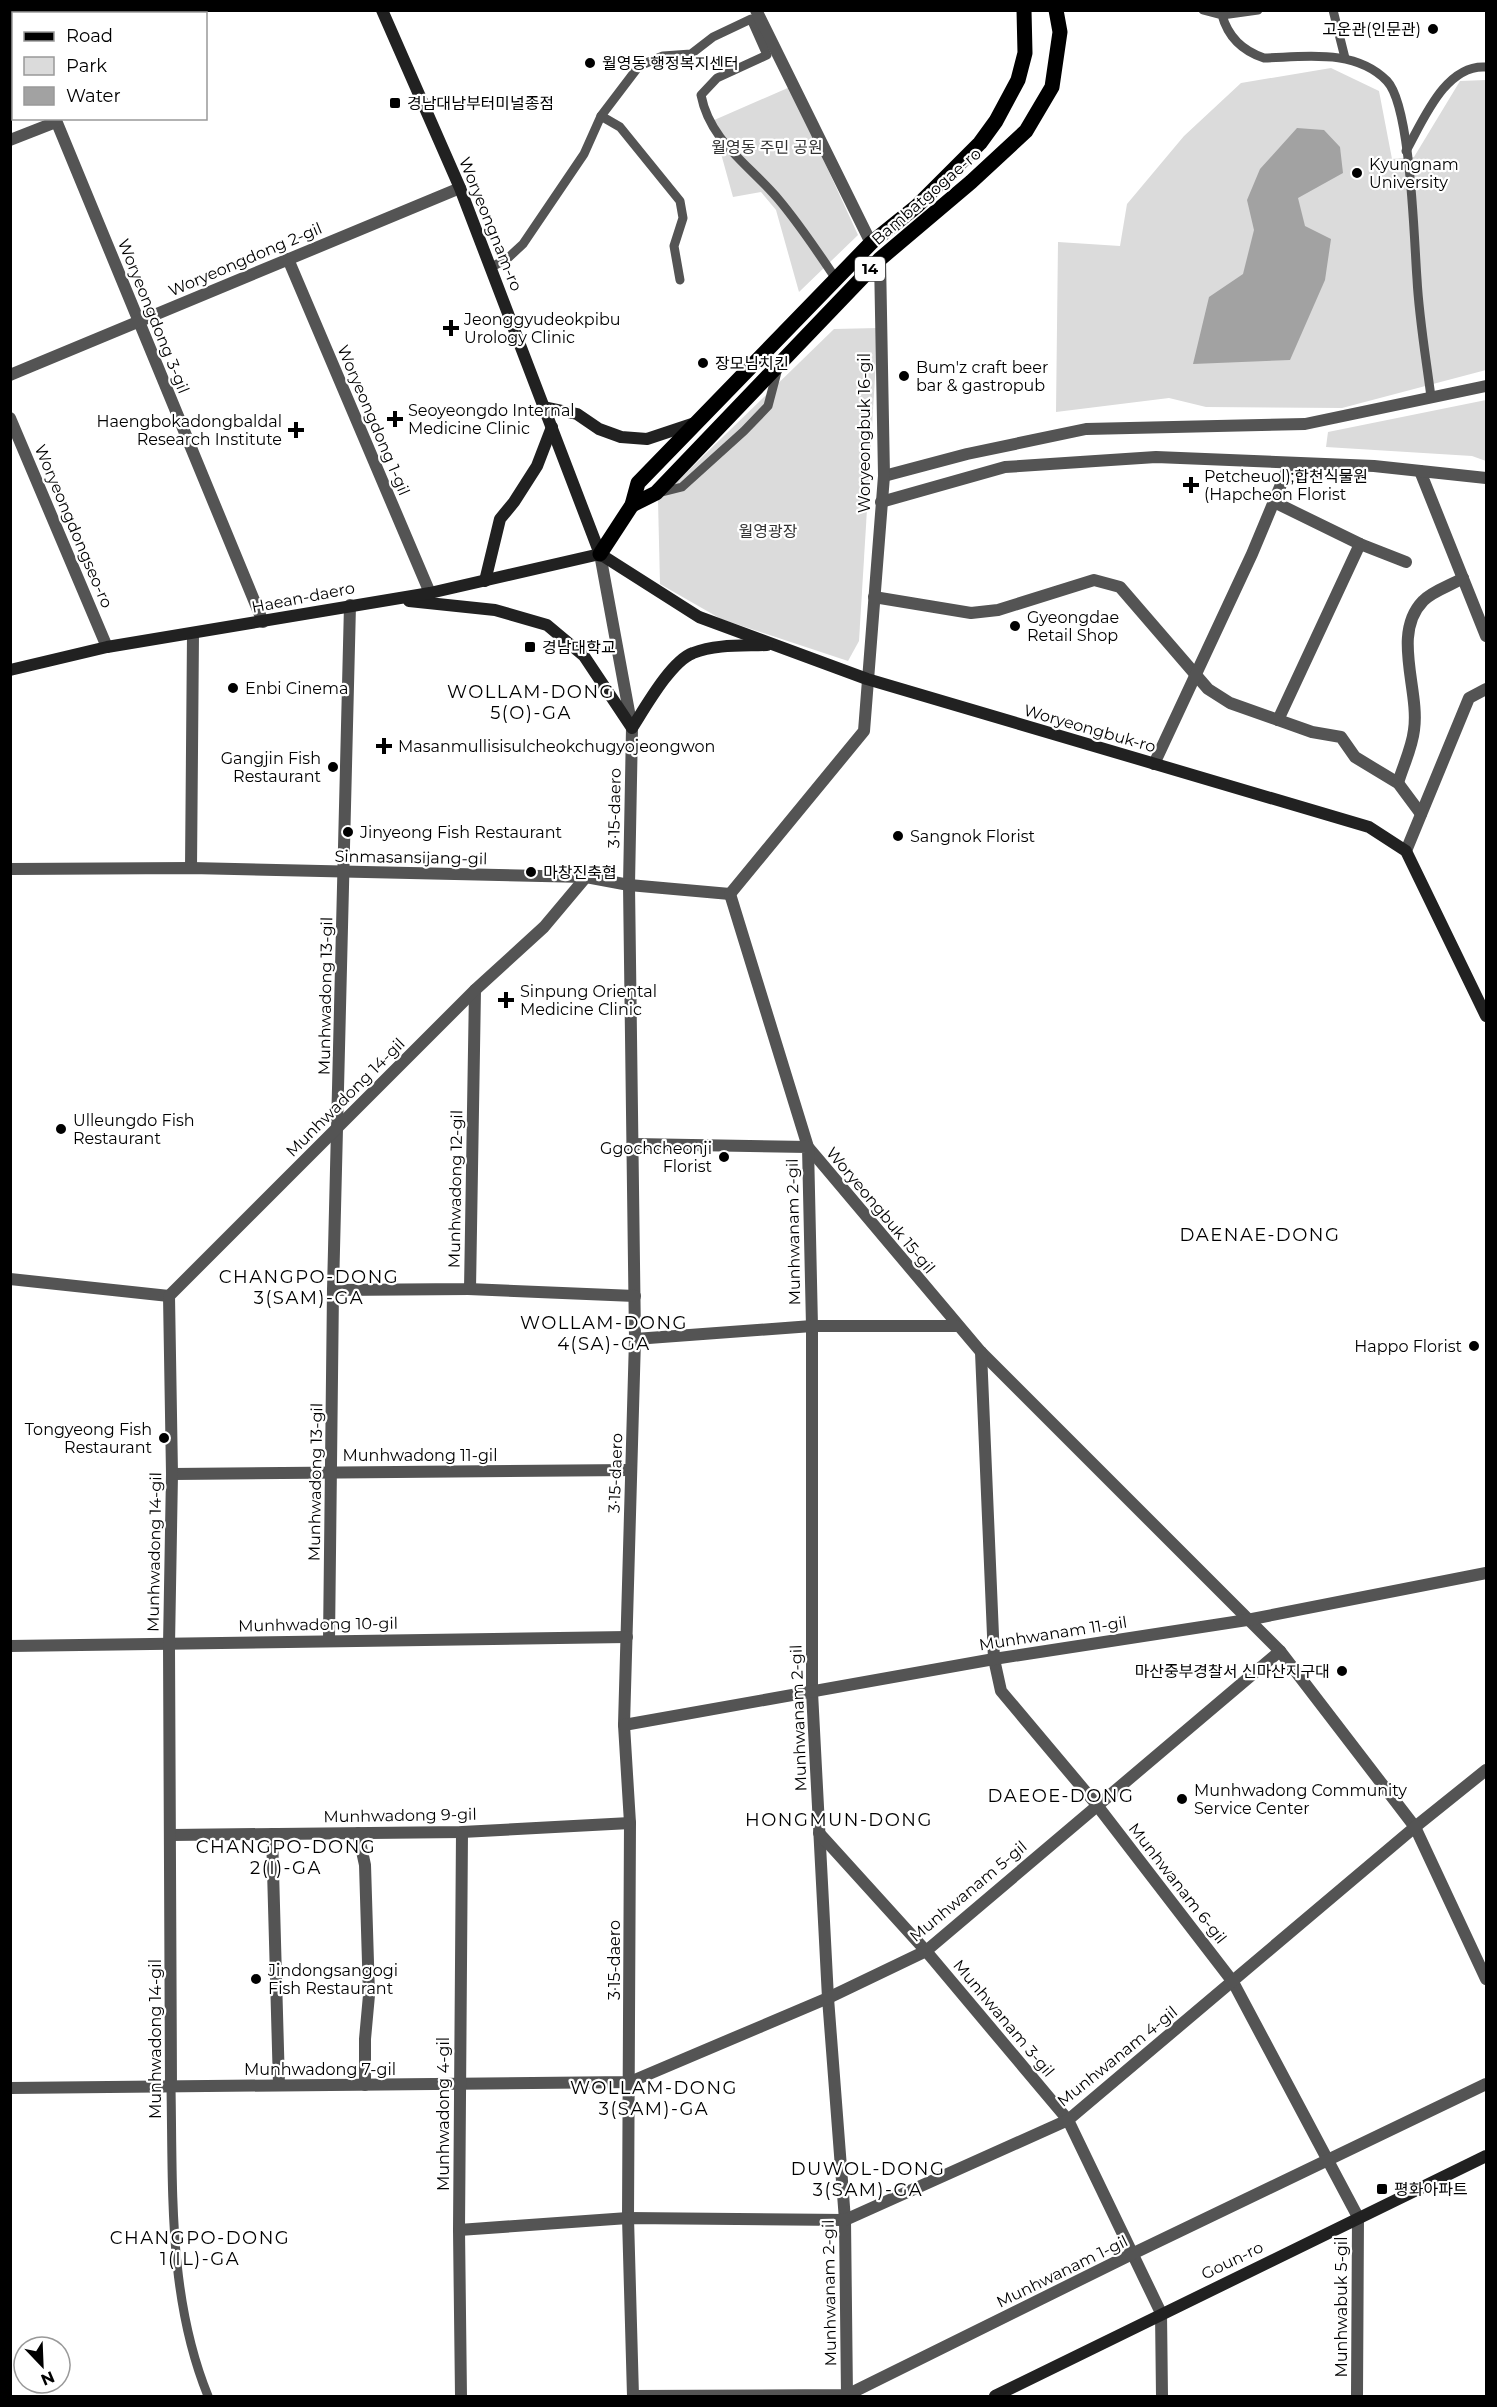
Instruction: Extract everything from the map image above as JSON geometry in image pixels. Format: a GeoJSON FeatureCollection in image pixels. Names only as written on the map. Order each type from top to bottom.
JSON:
{"type":"FeatureCollection","features":[{"type":"Feature","properties":{"kind":"main road","name":"Woryeongnam-ro"},"geometry":{"type":"LineString","coordinates":[[382,10],[460,188],[600,554]]}},
{"type":"Feature","properties":{"kind":"main road","name":"Bambatgogae-ro"},"geometry":{"type":"LineString","coordinates":[[600,554],[632,505],[638,483],[871,243],[931,192],[980,143],[996,121],[1018,80],[1025,53],[1024,10]]}},
{"type":"Feature","properties":{"kind":"main road","name":"Bambatgogae-ro"},"geometry":{"type":"LineString","coordinates":[[632,505],[656,493],[779,361],[880,259],[1026,131],[1049,94],[1055,74],[1060,32],[1056,10]]}},
{"type":"Feature","properties":{"kind":"main road"},"geometry":{"type":"LineString","coordinates":[[544,406],[577,414],[599,429],[621,437],[647,439],[696,422]]}},
{"type":"Feature","properties":{"kind":"main road"},"geometry":{"type":"LineString","coordinates":[[485,581],[500,519],[537,466],[552,427]]}},
{"type":"Feature","properties":{"kind":"main road","name":"Haean-daero"},"geometry":{"type":"LineString","coordinates":[[10,670],[107,647],[430,593],[600,554]]}},
{"type":"Feature","properties":{"kind":"main road","name":"Woryeongbuk-ro"},"geometry":{"type":"LineString","coordinates":[[600,554],[699,617],[867,679],[1369,827],[1406,851]]}},
{"type":"Feature","properties":{"kind":"main road"},"geometry":{"type":"LineString","coordinates":[[390,599],[495,610],[547,625],[584,656],[632,728],[660,683],[691,653],[727,646],[774,644]]}},
{"type":"Feature","properties":{"kind":"main road"},"geometry":{"type":"LineString","coordinates":[[1406,851],[1486,1016]]}},
{"type":"Feature","properties":{"kind":"main road","name":"Goun-ro"},"geometry":{"type":"LineString","coordinates":[[995,2397],[1161,2313],[1486,2156]]}},
{"type":"Feature","properties":{"kind":"street","name":"Bambatgogae-ro"},"geometry":{"type":"LineString","coordinates":[[756,10],[871,243]]}},
{"type":"Feature","properties":{"kind":"street","name":"Woryeongdong 3-gil"},"geometry":{"type":"LineString","coordinates":[[10,140],[56,120],[263,622]]}},
{"type":"Feature","properties":{"kind":"street","name":"Woryeongdong 2-gil"},"geometry":{"type":"LineString","coordinates":[[10,375],[460,188]]}},
{"type":"Feature","properties":{"kind":"street","name":"Woryeongdong 1-gil"},"geometry":{"type":"LineString","coordinates":[[288,259],[430,593]]}},
{"type":"Feature","properties":{"kind":"street","name":"Woryeongbuk 16-gil"},"geometry":{"type":"LineString","coordinates":[[867,679],[884,476],[880,259]]}},
{"type":"Feature","properties":{"kind":"street"},"geometry":{"type":"LineString","coordinates":[[884,476],[967,454],[1086,429],[1305,424],[1486,386]]}},
{"type":"Feature","properties":{"kind":"street","name":"Woryeongdongseo-ro"},"geometry":{"type":"LineString","coordinates":[[10,418],[107,647]]}},
{"type":"Feature","properties":{"kind":"street"},"geometry":{"type":"LineString","coordinates":[[881,502],[1005,467],[1156,457],[1420,471],[1486,478]]}},
{"type":"Feature","properties":{"kind":"street"},"geometry":{"type":"LineString","coordinates":[[1154,764],[1290,463]]}},
{"type":"Feature","properties":{"kind":"street"},"geometry":{"type":"LineString","coordinates":[[1420,471],[1486,636]]}},
{"type":"Feature","properties":{"kind":"street"},"geometry":{"type":"LineString","coordinates":[[1274,502],[1360,544],[1406,562]]}},
{"type":"Feature","properties":{"kind":"street"},"geometry":{"type":"LineString","coordinates":[[1278,720],[1360,544]]}},
{"type":"Feature","properties":{"kind":"street","name":"3·15-daero"},"geometry":{"type":"LineString","coordinates":[[600,554],[632,728],[629,885],[635,1339],[624,1725],[630,1823],[628,2218],[633,2396]]}},
{"type":"Feature","properties":{"kind":"street"},"geometry":{"type":"LineString","coordinates":[[1398,783],[1414,731],[1415,699],[1407,643],[1412,620],[1423,600],[1463,578]]}},
{"type":"Feature","properties":{"kind":"street"},"geometry":{"type":"LineString","coordinates":[[874,597],[971,613],[998,610],[1094,580],[1120,587],[1208,689],[1230,703],[1312,732],[1341,737],[1355,757],[1398,783],[1421,814]]}},
{"type":"Feature","properties":{"kind":"street","name":"Munhwadong 13-gil"},"geometry":{"type":"LineString","coordinates":[[329,1640],[333,1290],[339,1126],[350,605]]}},
{"type":"Feature","properties":{"kind":"street"},"geometry":{"type":"LineString","coordinates":[[191,868],[193,634]]}},
{"type":"Feature","properties":{"kind":"street"},"geometry":{"type":"LineString","coordinates":[[730,894],[864,731],[867,679]]}},
{"type":"Feature","properties":{"kind":"street"},"geometry":{"type":"LineString","coordinates":[[1406,851],[1469,698],[1486,689]]}},
{"type":"Feature","properties":{"kind":"street","name":"Sinmasansijang-gil"},"geometry":{"type":"LineString","coordinates":[[10,869],[191,868],[586,877],[629,885],[730,894]]}},
{"type":"Feature","properties":{"kind":"street","name":"Munhwadong 14-gil"},"geometry":{"type":"LineString","coordinates":[[171,2086],[172,1474],[169,1296],[475,990],[544,927],[586,877]]}},
{"type":"Feature","properties":{"kind":"street","name":"Woryeongbuk 15-gil"},"geometry":{"type":"LineString","coordinates":[[730,894],[808,1147],[956,1326],[1280,1651],[1415,1827],[1486,1978]]}},
{"type":"Feature","properties":{"kind":"street","name":"Munhwadong 12-gil"},"geometry":{"type":"LineString","coordinates":[[333,1290],[468,1289],[475,990]]}},
{"type":"Feature","properties":{"kind":"street"},"geometry":{"type":"LineString","coordinates":[[634,1144],[808,1147]]}},
{"type":"Feature","properties":{"kind":"street","name":"Munhwanam 2-gil"},"geometry":{"type":"LineString","coordinates":[[808,1147],[812,1326],[812,1692],[828,1998],[845,2220],[847,2396]]}},
{"type":"Feature","properties":{"kind":"street"},"geometry":{"type":"LineString","coordinates":[[10,1279],[169,1296]]}},
{"type":"Feature","properties":{"kind":"street"},"geometry":{"type":"LineString","coordinates":[[468,1289],[635,1296]]}},
{"type":"Feature","properties":{"kind":"street"},"geometry":{"type":"LineString","coordinates":[[635,1339],[812,1326],[956,1326]]}},
{"type":"Feature","properties":{"kind":"street","name":"Munhwanam 6-gil"},"geometry":{"type":"LineString","coordinates":[[981,1352],[994,1659],[1001,1691],[1096,1804],[1233,1982],[1358,2217]]}},
{"type":"Feature","properties":{"kind":"street","name":"Munhwadong 11-gil"},"geometry":{"type":"LineString","coordinates":[[172,1474],[631,1470]]}},
{"type":"Feature","properties":{"kind":"street","name":"Munhwanam 11-gil"},"geometry":{"type":"LineString","coordinates":[[624,1725],[994,1659],[1247,1620],[1486,1573]]}},
{"type":"Feature","properties":{"kind":"street","name":"Munhwadong 10-gil"},"geometry":{"type":"LineString","coordinates":[[10,1646],[627,1637]]}},
{"type":"Feature","properties":{"kind":"street","name":"Munhwanam 5-gil"},"geometry":{"type":"LineString","coordinates":[[630,2082],[828,1998],[926,1951],[1096,1804],[1280,1651]]}},
{"type":"Feature","properties":{"kind":"street","name":"Munhwanam 4-gil"},"geometry":{"type":"LineString","coordinates":[[459,2230],[628,2218],[845,2220],[1068,2120],[1415,1827],[1486,1770]]}},
{"type":"Feature","properties":{"kind":"street","name":"Munhwadong 9-gil"},"geometry":{"type":"LineString","coordinates":[[171,1835],[462,1832],[630,1823]]}},
{"type":"Feature","properties":{"kind":"street","name":"Munhwadong 4-gil"},"geometry":{"type":"LineString","coordinates":[[461,2397],[459,2230],[462,1832]]}},
{"type":"Feature","properties":{"kind":"street"},"geometry":{"type":"LineString","coordinates":[[358,1833],[365,1865],[369,1995],[364,2038],[365,2085]]}},
{"type":"Feature","properties":{"kind":"street","name":"Munhwanam 3-gil"},"geometry":{"type":"LineString","coordinates":[[819,1833],[926,1951],[1068,2120],[1161,2313]]}},
{"type":"Feature","properties":{"kind":"street"},"geometry":{"type":"LineString","coordinates":[[272,1834],[279,2085]]}},
{"type":"Feature","properties":{"kind":"street","name":"Munhwadong 7-gil"},"geometry":{"type":"LineString","coordinates":[[10,2088],[630,2082]]}},
{"type":"Feature","properties":{"kind":"street","name":"Munhwanam 1-gil"},"geometry":{"type":"LineString","coordinates":[[633,2396],[847,2396],[1132,2254],[1486,2084]]}},
{"type":"Feature","properties":{"kind":"street","name":"Munhwabuk 5-gil"},"geometry":{"type":"LineString","coordinates":[[1357,2397],[1358,2217]]}},
{"type":"Feature","properties":{"kind":"street"},"geometry":{"type":"LineString","coordinates":[[1161,2313],[1162,2397]]}},
{"type":"Feature","properties":{"kind":"lane"},"geometry":{"type":"LineString","coordinates":[[1203,10],[1222,15],[1258,10]]}},
{"type":"Feature","properties":{"kind":"lane"},"geometry":{"type":"LineString","coordinates":[[1333,10],[1345,58]]}},
{"type":"Feature","properties":{"kind":"lane"},"geometry":{"type":"LineString","coordinates":[[1222,15],[1231,36],[1251,54],[1264,58],[1345,58],[1387,81],[1398,108],[1406,151],[1414,212],[1417,280],[1431,397]]}},
{"type":"Feature","properties":{"kind":"lane"},"geometry":{"type":"LineString","coordinates":[[490,268],[508,258],[523,244],[584,154],[601,116],[639,66],[663,56],[691,54],[713,37],[750,19],[767,55],[717,78],[700,95],[704,109],[711,127],[780,200],[836,279]]}},
{"type":"Feature","properties":{"kind":"lane"},"geometry":{"type":"LineString","coordinates":[[1406,151],[1429,109],[1455,75],[1486,67]]}},
{"type":"Feature","properties":{"kind":"lane"},"geometry":{"type":"LineString","coordinates":[[601,116],[620,127],[680,201],[683,218],[674,246],[680,280]]}},
{"type":"Feature","properties":{"kind":"lane"},"geometry":{"type":"LineString","coordinates":[[656,493],[682,487],[768,406],[779,361]]}},
{"type":"Feature","properties":{"kind":"lane","name":"Munhwadong 14-gil"},"geometry":{"type":"LineString","coordinates":[[171,2086],[174,2238],[185,2322],[208,2397]]}},
{"type":"Feature","properties":{"kind":"green space","name":"Kyungnam University"},"geometry":{"type":"Polygon","coordinates":[[[1331,68],[1379,91],[1392,159],[1414,157],[1460,81],[1486,80],[1486,370],[1342,408],[1206,407],[1169,398],[1056,412],[1058,242],[1120,246],[1127,204],[1184,136],[1241,83],[1331,68]]]}},
{"type":"Feature","properties":{"kind":"green space","name":"월영동 주민 공원"},"geometry":{"type":"Polygon","coordinates":[[[790,87],[858,235],[799,292],[776,210],[761,192],[733,197],[712,121],[790,87]]]}},
{"type":"Feature","properties":{"kind":"green space","name":"월영광장"},"geometry":{"type":"Polygon","coordinates":[[[878,328],[859,641],[848,661],[721,619],[660,584],[658,500],[834,329],[878,328]]]}},
{"type":"Feature","properties":{"kind":"green space"},"geometry":{"type":"Polygon","coordinates":[[[1486,400],[1486,461],[1472,456],[1326,447],[1328,432],[1486,400]]]}},
{"type":"Feature","properties":{"kind":"water"},"geometry":{"type":"Polygon","coordinates":[[[1297,128],[1324,130],[1340,147],[1343,173],[1298,198],[1305,226],[1331,239],[1325,280],[1290,360],[1193,364],[1209,297],[1243,274],[1254,230],[1247,200],[1260,169],[1297,128]]]}},
{"type":"Feature","properties":{"kind":"place","name":"고운관(인문관)"},"geometry":{"type":"Point","coordinates":[1433,29]}},
{"type":"Feature","properties":{"kind":"place","name":"월영동 행정복지센터"},"geometry":{"type":"Point","coordinates":[590,63]}},
{"type":"Feature","properties":{"kind":"place","name":"경남대남부터미널종점"},"geometry":{"type":"Point","coordinates":[395,103]}},
{"type":"Feature","properties":{"kind":"place","name":"Kyungnam University"},"geometry":{"type":"Point","coordinates":[1357,173]}},
{"type":"Feature","properties":{"kind":"place","name":"Jeonggyudeokpibu Urology Clinic"},"geometry":{"type":"Point","coordinates":[451,328]}},
{"type":"Feature","properties":{"kind":"place","name":"장모님치킨"},"geometry":{"type":"Point","coordinates":[703,363]}},
{"type":"Feature","properties":{"kind":"place","name":"Bum'z craft beer bar & gastropub"},"geometry":{"type":"Point","coordinates":[904,376]}},
{"type":"Feature","properties":{"kind":"place","name":"Seoyeongdo Internal Medicine Clinic"},"geometry":{"type":"Point","coordinates":[395,419]}},
{"type":"Feature","properties":{"kind":"place","name":"Haengbokadongbaldal Research Institute"},"geometry":{"type":"Point","coordinates":[296,430]}},
{"type":"Feature","properties":{"kind":"place","name":"Petcheuol);합천식물원 (Hapcheon Florist"},"geometry":{"type":"Point","coordinates":[1191,485]}},
{"type":"Feature","properties":{"kind":"place","name":"Gyeongdae Retail Shop"},"geometry":{"type":"Point","coordinates":[1015,626]}},
{"type":"Feature","properties":{"kind":"place","name":"경남대학교"},"geometry":{"type":"Point","coordinates":[530,647]}},
{"type":"Feature","properties":{"kind":"place","name":"Enbi Cinema"},"geometry":{"type":"Point","coordinates":[233,688]}},
{"type":"Feature","properties":{"kind":"place","name":"Masanmullisisulcheokchugyojeongwon"},"geometry":{"type":"Point","coordinates":[384,746]}},
{"type":"Feature","properties":{"kind":"place","name":"Gangjin Fish Restaurant"},"geometry":{"type":"Point","coordinates":[333,767]}},
{"type":"Feature","properties":{"kind":"place","name":"Jinyeong Fish Restaurant"},"geometry":{"type":"Point","coordinates":[348,832]}},
{"type":"Feature","properties":{"kind":"place","name":"Sangnok Florist"},"geometry":{"type":"Point","coordinates":[898,836]}},
{"type":"Feature","properties":{"kind":"place","name":"마창진축협"},"geometry":{"type":"Point","coordinates":[531,872]}},
{"type":"Feature","properties":{"kind":"place","name":"Sinpung Oriental Medicine Clinic"},"geometry":{"type":"Point","coordinates":[506,1000]}},
{"type":"Feature","properties":{"kind":"place","name":"Ulleungdo Fish Restaurant"},"geometry":{"type":"Point","coordinates":[61,1129]}},
{"type":"Feature","properties":{"kind":"place","name":"Ggochcheonji Florist"},"geometry":{"type":"Point","coordinates":[724,1157]}},
{"type":"Feature","properties":{"kind":"place","name":"Happo Florist"},"geometry":{"type":"Point","coordinates":[1474,1346]}},
{"type":"Feature","properties":{"kind":"place","name":"Tongyeong Fish Restaurant"},"geometry":{"type":"Point","coordinates":[164,1438]}},
{"type":"Feature","properties":{"kind":"place","name":"마산중부경찰서 신마산지구대"},"geometry":{"type":"Point","coordinates":[1342,1671]}},
{"type":"Feature","properties":{"kind":"place","name":"Munhwadong Community Service Center"},"geometry":{"type":"Point","coordinates":[1182,1799]}},
{"type":"Feature","properties":{"kind":"place","name":"Jindongsangogi Fish Restaurant"},"geometry":{"type":"Point","coordinates":[256,1979]}},
{"type":"Feature","properties":{"kind":"place","name":"평화아파트"},"geometry":{"type":"Point","coordinates":[1382,2189]}},
{"type":"Feature","properties":{"kind":"district","name":"WOLLAM-DONG 5(O)-GA"},"geometry":{"type":"Point","coordinates":[531,702]}},
{"type":"Feature","properties":{"kind":"district","name":"DAENAE-DONG"},"geometry":{"type":"Point","coordinates":[1260,1235]}},
{"type":"Feature","properties":{"kind":"district","name":"CHANGPO-DONG 3(SAM)-GA"},"geometry":{"type":"Point","coordinates":[309,1287]}},
{"type":"Feature","properties":{"kind":"district","name":"WOLLAM-DONG 4(SA)-GA"},"geometry":{"type":"Point","coordinates":[604,1333]}},
{"type":"Feature","properties":{"kind":"district","name":"DAEOE-DONG"},"geometry":{"type":"Point","coordinates":[1061,1796]}},
{"type":"Feature","properties":{"kind":"district","name":"HONGMUN-DONG"},"geometry":{"type":"Point","coordinates":[839,1820]}},
{"type":"Feature","properties":{"kind":"district","name":"CHANGPO-DONG 2(I)-GA"},"geometry":{"type":"Point","coordinates":[286,1857]}},
{"type":"Feature","properties":{"kind":"district","name":"WOLLAM-DONG 3(SAM)-GA"},"geometry":{"type":"Point","coordinates":[654,2098]}},
{"type":"Feature","properties":{"kind":"district","name":"DUWOL-DONG 3(SAM)-GA"},"geometry":{"type":"Point","coordinates":[868,2179]}},
{"type":"Feature","properties":{"kind":"district","name":"CHANGPO-DONG 1(IL)-GA"},"geometry":{"type":"Point","coordinates":[200,2248]}}]}
